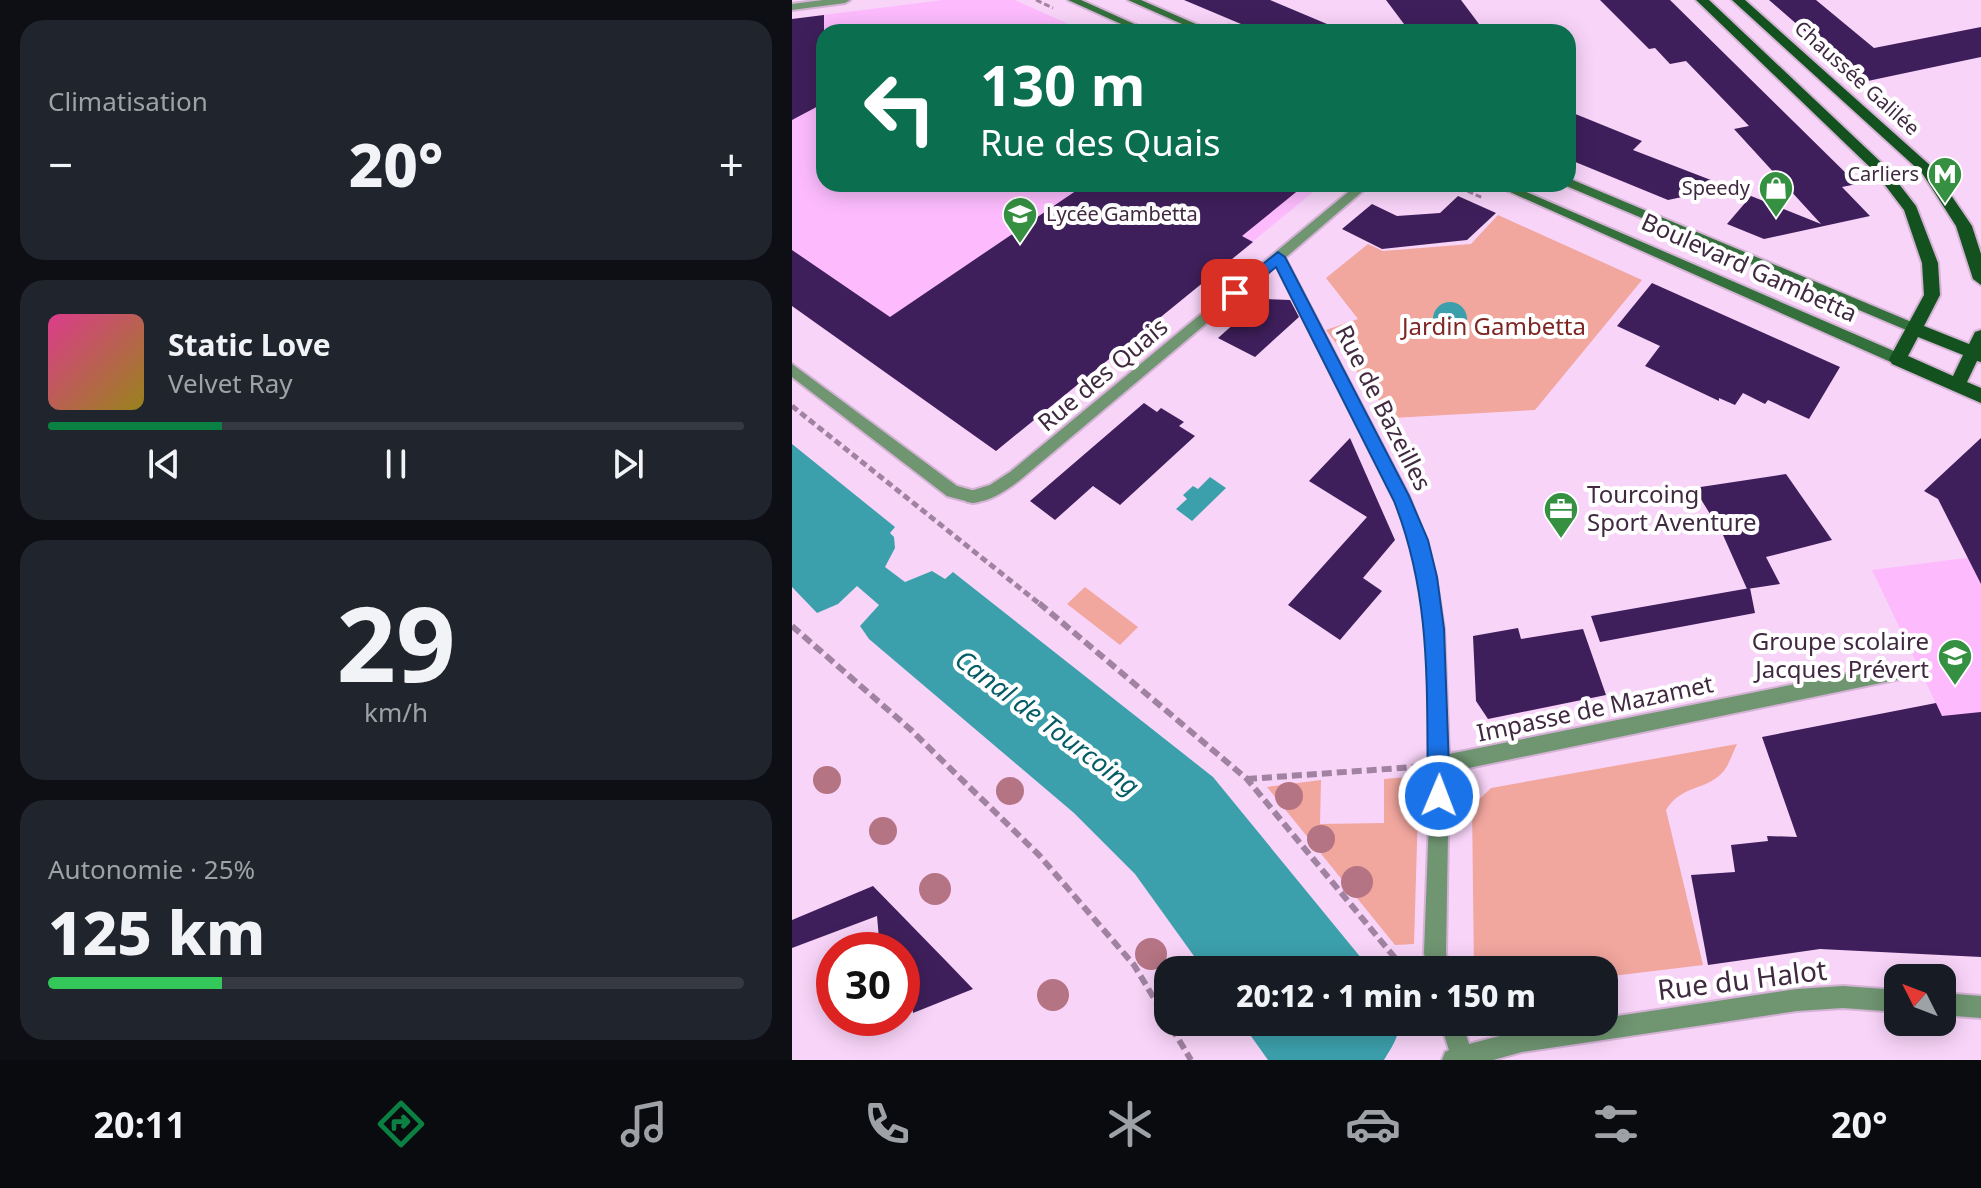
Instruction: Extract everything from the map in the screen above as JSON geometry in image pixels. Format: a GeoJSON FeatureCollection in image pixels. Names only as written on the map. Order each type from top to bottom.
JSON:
{"type":"FeatureCollection","features":[{"type":"Feature","properties":{"kind":"main road"},"geometry":{"type":"LineString","coordinates":[[1073,0],[1128,24]]}},
{"type":"Feature","properties":{"kind":"main road"},"geometry":{"type":"LineString","coordinates":[[1133,0],[1190,24]]}},
{"type":"Feature","properties":{"kind":"main road","name":"Chaussée Galilée"},"geometry":{"type":"LineString","coordinates":[[1702,0],[1880,169],[1902,195],[1919,225],[1932,275],[1932,295],[1898,359]]}},
{"type":"Feature","properties":{"kind":"main road","name":"Chaussée Galilée"},"geometry":{"type":"LineString","coordinates":[[1738,0],[1927,170],[1964,226],[1981,279]]}},
{"type":"Feature","properties":{"kind":"main road","name":"Boulevard Gambetta"},"geometry":{"type":"LineString","coordinates":[[1576,185],[1978,355]]}},
{"type":"Feature","properties":{"kind":"main road","name":"Boulevard Gambetta"},"geometry":{"type":"LineString","coordinates":[[1516,192],[1981,396]]}},
{"type":"Feature","properties":{"kind":"main road"},"geometry":{"type":"LineString","coordinates":[[1957,385],[1978,355],[1981,336]]}},
{"type":"Feature","properties":{"kind":"street"},"geometry":{"type":"LineString","coordinates":[[792,7],[845,0]]}},
{"type":"Feature","properties":{"kind":"street","name":"Rue des Quais"},"geometry":{"type":"LineString","coordinates":[[792,369],[952,491],[973,497],[995,490],[1015,476],[1355,192]]}},
{"type":"Feature","properties":{"kind":"street","name":"Rue de Bazeilles"},"geometry":{"type":"LineString","coordinates":[[1278,257],[1403,501],[1428,577],[1435,629],[1440,765],[1436,956]]}},
{"type":"Feature","properties":{"kind":"street","name":"Impasse de Mazamet"},"geometry":{"type":"LineString","coordinates":[[1440,765],[1900,671]]}},
{"type":"Feature","properties":{"kind":"street","name":"Rue du Halot"},"geometry":{"type":"LineString","coordinates":[[1458,1058],[1522,1041],[1797,1000],[1843,997],[1884,1000]]}},
{"type":"Feature","properties":{"kind":"street"},"geometry":{"type":"LineString","coordinates":[[1956,1005],[1981,1007]]}},
{"type":"Feature","properties":{"kind":"street"},"geometry":{"type":"LineString","coordinates":[[1454,1036],[1458,1058]]}},
{"type":"Feature","properties":{"kind":"path"},"geometry":{"type":"LineString","coordinates":[[792,406],[950,529],[1247,779],[1393,956]]}},
{"type":"Feature","properties":{"kind":"path"},"geometry":{"type":"LineString","coordinates":[[792,626],[910,729],[1039,855],[1134,965],[1191,1060]]}},
{"type":"Feature","properties":{"kind":"path"},"geometry":{"type":"LineString","coordinates":[[1247,779],[1440,765]]}},
{"type":"Feature","properties":{"kind":"shaded area","name":"Lycée Gambetta"},"geometry":{"type":"Polygon","coordinates":[[[943,0],[1015,0],[1068,24],[816,24],[816,192],[1313,192],[996,451],[792,306],[792,19],[943,0]]]}},
{"type":"Feature","properties":{"kind":"shaded area","name":"Groupe scolaire Jacques Prévert"},"geometry":{"type":"Polygon","coordinates":[[[1981,556],[1981,798],[1872,570],[1981,556]]]}},
{"type":"Feature","properties":{"kind":"green space","name":"Jardin Gambetta"},"geometry":{"type":"Polygon","coordinates":[[[1498,215],[1642,280],[1535,410],[1392,418],[1326,330],[1358,319],[1326,278],[1368,244],[1383,251],[1471,244],[1498,215]]]}},
{"type":"Feature","properties":{"kind":"green space"},"geometry":{"type":"Polygon","coordinates":[[[1085,587],[1138,627],[1120,645],[1067,604],[1085,587]]]}},
{"type":"Feature","properties":{"kind":"green space"},"geometry":{"type":"Polygon","coordinates":[[[1737,744],[1723,772],[1708,783],[1679,796],[1666,810],[1703,965],[1618,975],[1618,956],[1474,956],[1472,806],[1491,788],[1737,744]]]}},
{"type":"Feature","properties":{"kind":"green space"},"geometry":{"type":"Polygon","coordinates":[[[1419,776],[1414,944],[1395,945],[1267,787],[1321,780],[1320,824],[1384,823],[1384,779],[1419,776]]]}},
{"type":"Feature","properties":{"kind":"water"},"geometry":{"type":"Polygon","coordinates":[[[1450,302],[1462,307],[1467,319],[1462,331],[1450,336],[1438,331],[1433,319],[1438,307],[1450,302]]]}},
{"type":"Feature","properties":{"kind":"water","name":"Canal de Tourcoing"},"geometry":{"type":"Polygon","coordinates":[[[792,444],[895,527],[890,533],[894,537],[895,548],[885,567],[905,582],[932,571],[945,579],[953,572],[1213,777],[1360,956],[1194,956],[1135,874],[1074,813],[869,639],[860,626],[879,605],[857,586],[838,604],[817,613],[792,587],[792,444]]]}},
{"type":"Feature","properties":{"kind":"water"},"geometry":{"type":"Polygon","coordinates":[[[1210,477],[1226,488],[1192,521],[1176,509],[1187,499],[1183,495],[1193,486],[1198,489],[1210,477]]]}},
{"type":"Feature","properties":{"kind":"water"},"geometry":{"type":"Polygon","coordinates":[[[1251,1036],[1396,1036],[1384,1060],[1268,1060],[1251,1036]]]}},
{"type":"Feature","properties":{"kind":"building"},"geometry":{"type":"Polygon","coordinates":[[[1184,0],[1270,0],[1327,24],[1241,24],[1184,0]]]}},
{"type":"Feature","properties":{"kind":"building"},"geometry":{"type":"Polygon","coordinates":[[[1386,0],[1461,0],[1479,24],[1404,24],[1386,0]]]}},
{"type":"Feature","properties":{"kind":"building"},"geometry":{"type":"Polygon","coordinates":[[[1600,0],[1670,0],[1857,184],[1842,187],[1870,216],[1764,239],[1727,224],[1751,196],[1821,224],[1734,129],[1749,126],[1686,61],[1670,64],[1655,48],[1649,49],[1600,0]]]}},
{"type":"Feature","properties":{"kind":"building"},"geometry":{"type":"Polygon","coordinates":[[[1769,0],[1816,0],[1874,48],[1981,27],[1981,57],[1863,82],[1769,0]]]}},
{"type":"Feature","properties":{"kind":"building"},"geometry":{"type":"Polygon","coordinates":[[[824,15],[824,24],[816,24],[816,107],[792,120],[792,19],[824,15]]]}},
{"type":"Feature","properties":{"kind":"building"},"geometry":{"type":"Polygon","coordinates":[[[1576,114],[1642,141],[1633,150],[1729,187],[1668,200],[1576,162],[1576,114]]]}},
{"type":"Feature","properties":{"kind":"building","name":"Lycée Gambetta"},"geometry":{"type":"Polygon","coordinates":[[[1074,192],[1296,192],[1242,236],[1253,242],[996,451],[792,306],[792,250],[890,317],[1074,192]]]}},
{"type":"Feature","properties":{"kind":"building"},"geometry":{"type":"Polygon","coordinates":[[[1458,196],[1496,213],[1467,240],[1382,249],[1342,229],[1372,204],[1397,216],[1440,213],[1458,196]]]}},
{"type":"Feature","properties":{"kind":"building"},"geometry":{"type":"Polygon","coordinates":[[[1652,283],[1840,367],[1809,419],[1768,400],[1765,404],[1743,393],[1735,405],[1719,398],[1719,401],[1645,366],[1660,346],[1617,326],[1652,283]]]}},
{"type":"Feature","properties":{"kind":"building"},"geometry":{"type":"Polygon","coordinates":[[[1262,299],[1290,300],[1299,317],[1255,357],[1218,338],[1262,299]]]}},
{"type":"Feature","properties":{"kind":"building"},"geometry":{"type":"Polygon","coordinates":[[[1144,403],[1157,412],[1161,408],[1184,422],[1179,426],[1195,436],[1120,505],[1093,486],[1055,520],[1030,501],[1144,403]]]}},
{"type":"Feature","properties":{"kind":"building"},"geometry":{"type":"Polygon","coordinates":[[[1350,438],[1395,540],[1363,578],[1382,591],[1340,640],[1288,605],[1367,517],[1309,481],[1350,438]]]}},
{"type":"Feature","properties":{"kind":"building"},"geometry":{"type":"Polygon","coordinates":[[[1981,438],[1981,584],[1938,499],[1924,491],[1981,438]]]}},
{"type":"Feature","properties":{"kind":"building"},"geometry":{"type":"Polygon","coordinates":[[[1786,474],[1832,540],[1766,557],[1780,584],[1747,589],[1723,535],[1694,488],[1786,474]]]}},
{"type":"Feature","properties":{"kind":"building"},"geometry":{"type":"Polygon","coordinates":[[[1750,588],[1755,613],[1600,642],[1591,616],[1750,588]]]}},
{"type":"Feature","properties":{"kind":"building"},"geometry":{"type":"Polygon","coordinates":[[[1518,628],[1521,639],[1583,629],[1606,695],[1488,719],[1476,701],[1473,636],[1518,628]]]}},
{"type":"Feature","properties":{"kind":"building"},"geometry":{"type":"Polygon","coordinates":[[[1936,703],[1942,716],[1981,712],[1981,957],[1820,949],[1708,965],[1691,875],[1735,872],[1731,845],[1768,841],[1767,836],[1797,837],[1762,737],[1936,703]]]}},
{"type":"Feature","properties":{"kind":"building"},"geometry":{"type":"Polygon","coordinates":[[[873,886],[918,932],[878,932],[877,916],[834,932],[816,932],[816,939],[792,948],[792,920],[873,886]]]}},
{"type":"Feature","properties":{"kind":"building"},"geometry":{"type":"Polygon","coordinates":[[[920,934],[973,989],[920,1010],[920,934]]]}},
{"type":"Feature","properties":{"kind":"place","name":"Carliers"},"geometry":{"type":"Point","coordinates":[1945,205]}},
{"type":"Feature","properties":{"kind":"place","name":"Speedy"},"geometry":{"type":"Point","coordinates":[1776,219]}},
{"type":"Feature","properties":{"kind":"place","name":"Lycée Gambetta"},"geometry":{"type":"Point","coordinates":[1020,245]}},
{"type":"Feature","properties":{"kind":"place","name":"Tourcoing Sport Aventure"},"geometry":{"type":"Point","coordinates":[1561,540]}},
{"type":"Feature","properties":{"kind":"place","name":"Groupe scolaire Jacques Prévert"},"geometry":{"type":"Point","coordinates":[1955,687]}},
{"type":"Feature","properties":{"kind":"route"},"geometry":{"type":"LineString","coordinates":[[1235,293],[1278,257],[1403,501],[1428,577],[1435,629],[1439,796]]}}]}
